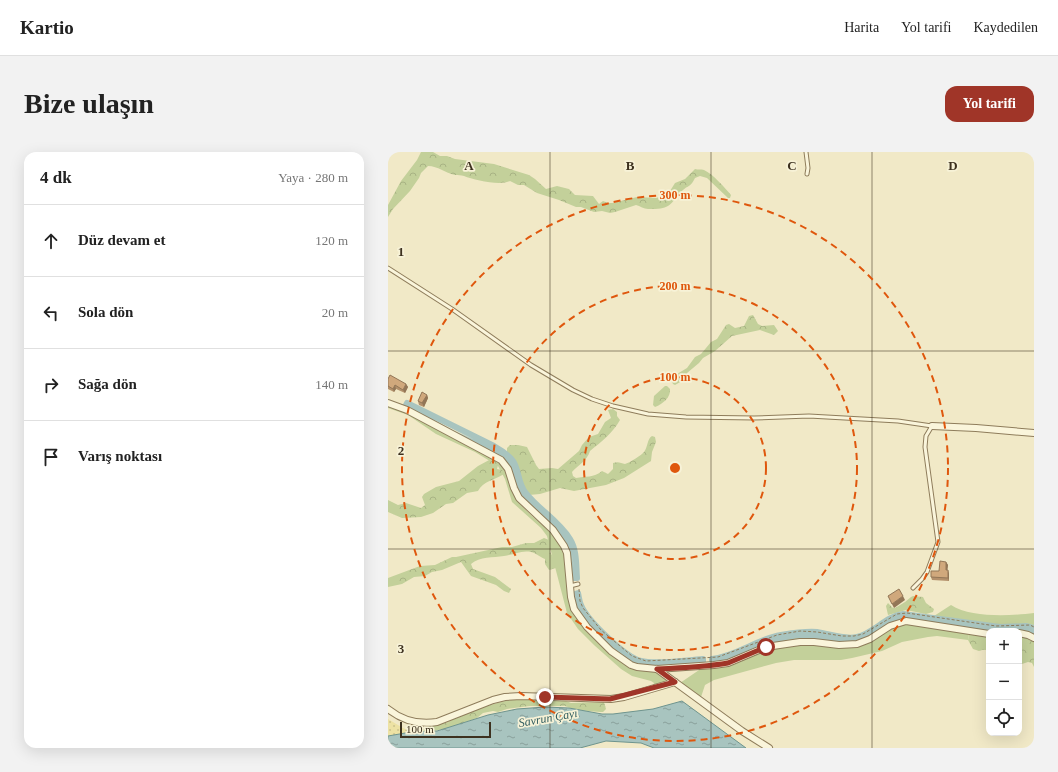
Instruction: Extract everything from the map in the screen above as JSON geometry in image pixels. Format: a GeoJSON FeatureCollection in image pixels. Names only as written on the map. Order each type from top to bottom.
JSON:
{"type":"FeatureCollection","features":[{"type":"Feature","properties":{"kind":"street"},"geometry":{"type":"LineString","coordinates":[[388,403],[407,410],[501,460],[508,469],[514,488],[520,498],[553,530],[564,546],[567,554],[569,586],[574,609],[587,627],[607,647],[630,665],[657,669],[697,667],[728,663],[762,648],[780,644],[807,641],[839,645],[857,644],[870,639],[890,626],[906,622],[986,634]]}},
{"type":"Feature","properties":{"kind":"street"},"geometry":{"type":"LineString","coordinates":[[932,426],[976,428],[1034,434]]}},
{"type":"Feature","properties":{"kind":"street"},"geometry":{"type":"LineString","coordinates":[[1022,634],[1034,638]]}},
{"type":"Feature","properties":{"kind":"street"},"geometry":{"type":"LineString","coordinates":[[657,669],[747,734],[769,748]]}},
{"type":"Feature","properties":{"kind":"street"},"geometry":{"type":"LineString","coordinates":[[388,709],[406,721],[428,723],[437,722],[493,700],[505,697],[521,696],[610,699],[675,682]]}},
{"type":"Feature","properties":{"kind":"lane"},"geometry":{"type":"LineString","coordinates":[[806,152],[808,168],[807,174]]}},
{"type":"Feature","properties":{"kind":"lane"},"geometry":{"type":"LineString","coordinates":[[388,268],[452,309],[530,365],[573,390],[592,399],[613,406],[648,414],[686,418],[809,416],[898,421],[932,426],[926,436],[925,447],[938,542],[926,572],[922,579],[913,588]]}},
{"type":"Feature","properties":{"kind":"lane"},"geometry":{"type":"LineString","coordinates":[[569,586],[578,584]]}},
{"type":"Feature","properties":{"kind":"path"},"geometry":{"type":"LineString","coordinates":[[578,584],[582,604],[592,619],[608,637],[628,653],[635,658],[646,661],[718,657],[761,640],[786,633],[806,631],[842,636],[854,636],[863,634],[901,613],[910,613],[996,626],[1030,625],[1034,627]]}},
{"type":"Feature","properties":{"kind":"green space"},"geometry":{"type":"Polygon","coordinates":[[[421,152],[433,152],[440,156],[447,156],[455,159],[494,164],[529,175],[546,189],[557,186],[569,189],[575,195],[593,196],[599,204],[603,201],[613,203],[637,197],[656,198],[663,196],[670,191],[675,183],[685,179],[695,169],[707,172],[719,181],[731,195],[730,198],[728,198],[707,178],[700,176],[695,178],[671,204],[665,208],[646,209],[636,205],[610,213],[602,211],[594,212],[537,193],[524,185],[518,185],[510,181],[494,183],[480,181],[451,174],[435,167],[428,166],[421,173],[410,191],[393,209],[388,217],[388,205],[401,181],[417,160],[421,152]]]}},
{"type":"Feature","properties":{"kind":"green space"},"geometry":{"type":"Polygon","coordinates":[[[753,315],[758,324],[762,326],[774,325],[778,331],[774,335],[760,330],[732,336],[715,351],[703,358],[687,373],[682,381],[675,385],[673,384],[671,380],[672,377],[687,368],[695,357],[701,354],[711,342],[717,339],[726,325],[729,324],[735,328],[744,326],[749,316],[753,315]]]}},
{"type":"Feature","properties":{"kind":"green space"},"geometry":{"type":"Polygon","coordinates":[[[665,386],[670,389],[669,395],[664,402],[655,407],[653,405],[654,396],[665,386]]]}},
{"type":"Feature","properties":{"kind":"green space"},"geometry":{"type":"Polygon","coordinates":[[[388,405],[489,455],[497,460],[507,474],[518,501],[549,531],[560,545],[564,553],[569,604],[586,631],[604,649],[623,663],[635,669],[660,674],[666,681],[653,686],[654,683],[651,681],[632,676],[621,669],[578,629],[567,613],[547,536],[541,528],[512,502],[505,479],[498,466],[475,452],[436,434],[408,415],[388,408],[388,405]]]}},
{"type":"Feature","properties":{"kind":"green space"},"geometry":{"type":"Polygon","coordinates":[[[613,409],[617,412],[617,416],[620,420],[610,433],[590,451],[585,460],[572,472],[573,476],[576,478],[596,475],[602,471],[608,474],[613,469],[613,463],[618,462],[625,464],[643,453],[649,439],[652,436],[655,437],[656,442],[652,452],[651,461],[624,478],[606,485],[574,491],[560,488],[540,494],[529,495],[521,483],[517,464],[507,452],[507,448],[510,445],[527,447],[539,469],[558,469],[579,451],[589,437],[598,434],[605,422],[611,418],[608,410],[613,409]]]}},
{"type":"Feature","properties":{"kind":"green space"},"geometry":{"type":"Polygon","coordinates":[[[491,459],[497,461],[497,469],[502,470],[504,474],[486,483],[478,491],[467,493],[453,503],[446,504],[433,513],[421,517],[402,518],[388,512],[388,500],[398,505],[406,503],[421,508],[425,505],[422,497],[424,494],[436,487],[459,481],[478,466],[491,459]]]}},
{"type":"Feature","properties":{"kind":"green space"},"geometry":{"type":"Polygon","coordinates":[[[544,538],[549,540],[552,544],[550,552],[555,561],[556,568],[549,570],[545,564],[545,559],[531,552],[520,552],[504,556],[482,558],[471,564],[473,569],[495,577],[511,589],[509,593],[496,585],[471,576],[461,562],[425,576],[414,577],[402,584],[388,587],[388,578],[420,566],[435,565],[452,557],[502,547],[512,547],[526,543],[534,543],[544,538]]]}},
{"type":"Feature","properties":{"kind":"green space"},"geometry":{"type":"Polygon","coordinates":[[[913,596],[923,597],[926,603],[934,609],[933,612],[926,614],[906,610],[888,615],[886,606],[888,603],[895,608],[913,596]]]}},
{"type":"Feature","properties":{"kind":"green space"},"geometry":{"type":"Polygon","coordinates":[[[951,605],[959,609],[980,614],[1014,615],[1034,613],[1034,625],[1003,625],[934,616],[951,605]]]}},
{"type":"Feature","properties":{"kind":"green space"},"geometry":{"type":"Polygon","coordinates":[[[902,617],[986,629],[986,631],[910,620],[867,639],[855,642],[783,642],[733,659],[719,662],[767,643],[798,636],[838,641],[854,641],[867,637],[891,621],[902,617]]]}},
{"type":"Feature","properties":{"kind":"green space"},"geometry":{"type":"Polygon","coordinates":[[[906,624],[971,634],[969,634],[968,640],[937,636],[902,642],[882,651],[841,660],[794,660],[776,663],[714,680],[705,685],[701,697],[680,683],[702,668],[764,649],[806,643],[841,647],[888,629],[906,624]]]}},
{"type":"Feature","properties":{"kind":"green space"},"geometry":{"type":"Polygon","coordinates":[[[1022,629],[1034,631],[1034,636],[1022,632],[1022,629]]]}},
{"type":"Feature","properties":{"kind":"green space"},"geometry":{"type":"Polygon","coordinates":[[[969,634],[986,636],[986,650],[979,651],[973,649],[968,640],[969,634]]]}},
{"type":"Feature","properties":{"kind":"green space"},"geometry":{"type":"Polygon","coordinates":[[[1022,636],[1031,639],[1034,642],[1034,667],[1032,663],[1028,662],[1022,664],[1022,636]]]}},
{"type":"Feature","properties":{"kind":"green space"},"geometry":{"type":"Polygon","coordinates":[[[517,699],[566,701],[571,703],[604,702],[606,709],[603,712],[600,712],[576,710],[565,706],[530,706],[507,709],[498,712],[493,711],[483,713],[477,718],[445,729],[424,732],[422,730],[424,728],[449,722],[450,719],[458,718],[488,706],[517,699]]]}},
{"type":"Feature","properties":{"kind":"sand"},"geometry":{"type":"Polygon","coordinates":[[[388,719],[403,728],[411,732],[388,736],[388,719]]]}},
{"type":"Feature","properties":{"kind":"water","name":"Savrun Çayı"},"geometry":{"type":"Polygon","coordinates":[[[682,701],[746,748],[654,748],[641,743],[606,741],[580,748],[388,748],[388,736],[411,732],[437,731],[488,715],[517,709],[545,707],[569,708],[602,714],[613,714],[653,709],[682,701]]]}},
{"type":"Feature","properties":{"kind":"building"},"geometry":{"type":"Polygon","coordinates":[[[390,375],[406,384],[403,390],[395,385],[393,389],[388,386],[388,379],[390,375]]]}},
{"type":"Feature","properties":{"kind":"building"},"geometry":{"type":"Polygon","coordinates":[[[422,392],[427,395],[422,403],[418,401],[422,392]]]}},
{"type":"Feature","properties":{"kind":"building"},"geometry":{"type":"Polygon","coordinates":[[[940,561],[946,562],[948,578],[931,577],[931,571],[939,571],[940,561]]]}},
{"type":"Feature","properties":{"kind":"building"},"geometry":{"type":"Polygon","coordinates":[[[899,589],[903,596],[892,604],[888,596],[899,589]]]}},
{"type":"Feature","properties":{"kind":"waterway"},"geometry":{"type":"LineString","coordinates":[[407,403],[494,446],[509,456],[515,465],[521,485],[525,492],[560,526],[570,539],[575,553],[577,578],[573,578],[568,547],[563,537],[518,490],[511,467],[508,463],[490,450],[454,434],[408,409],[406,405],[407,403]]}},
{"type":"Feature","properties":{"kind":"waterway"},"geometry":{"type":"LineString","coordinates":[[578,593],[581,605],[591,620],[607,637],[634,658],[648,662],[703,659],[703,662],[650,666],[635,664],[629,661],[603,640],[581,615],[575,602],[575,594],[578,593]]}},
{"type":"Feature","properties":{"kind":"waterway"},"geometry":{"type":"LineString","coordinates":[[1034,628],[1026,626],[1000,627],[903,614],[897,615],[869,632],[857,637],[842,637],[817,632],[799,632],[772,637],[730,655],[712,659],[712,661],[718,662],[731,659],[766,643],[795,636],[808,635],[842,641],[859,640],[865,638],[891,621],[902,617],[995,630],[1028,629],[1034,631]]}},
{"type":"Feature","properties":{"kind":"route"},"geometry":{"type":"LineString","coordinates":[[545,697],[610,699],[624,697],[675,682],[657,669],[697,667],[728,663],[766,647]]}}]}
